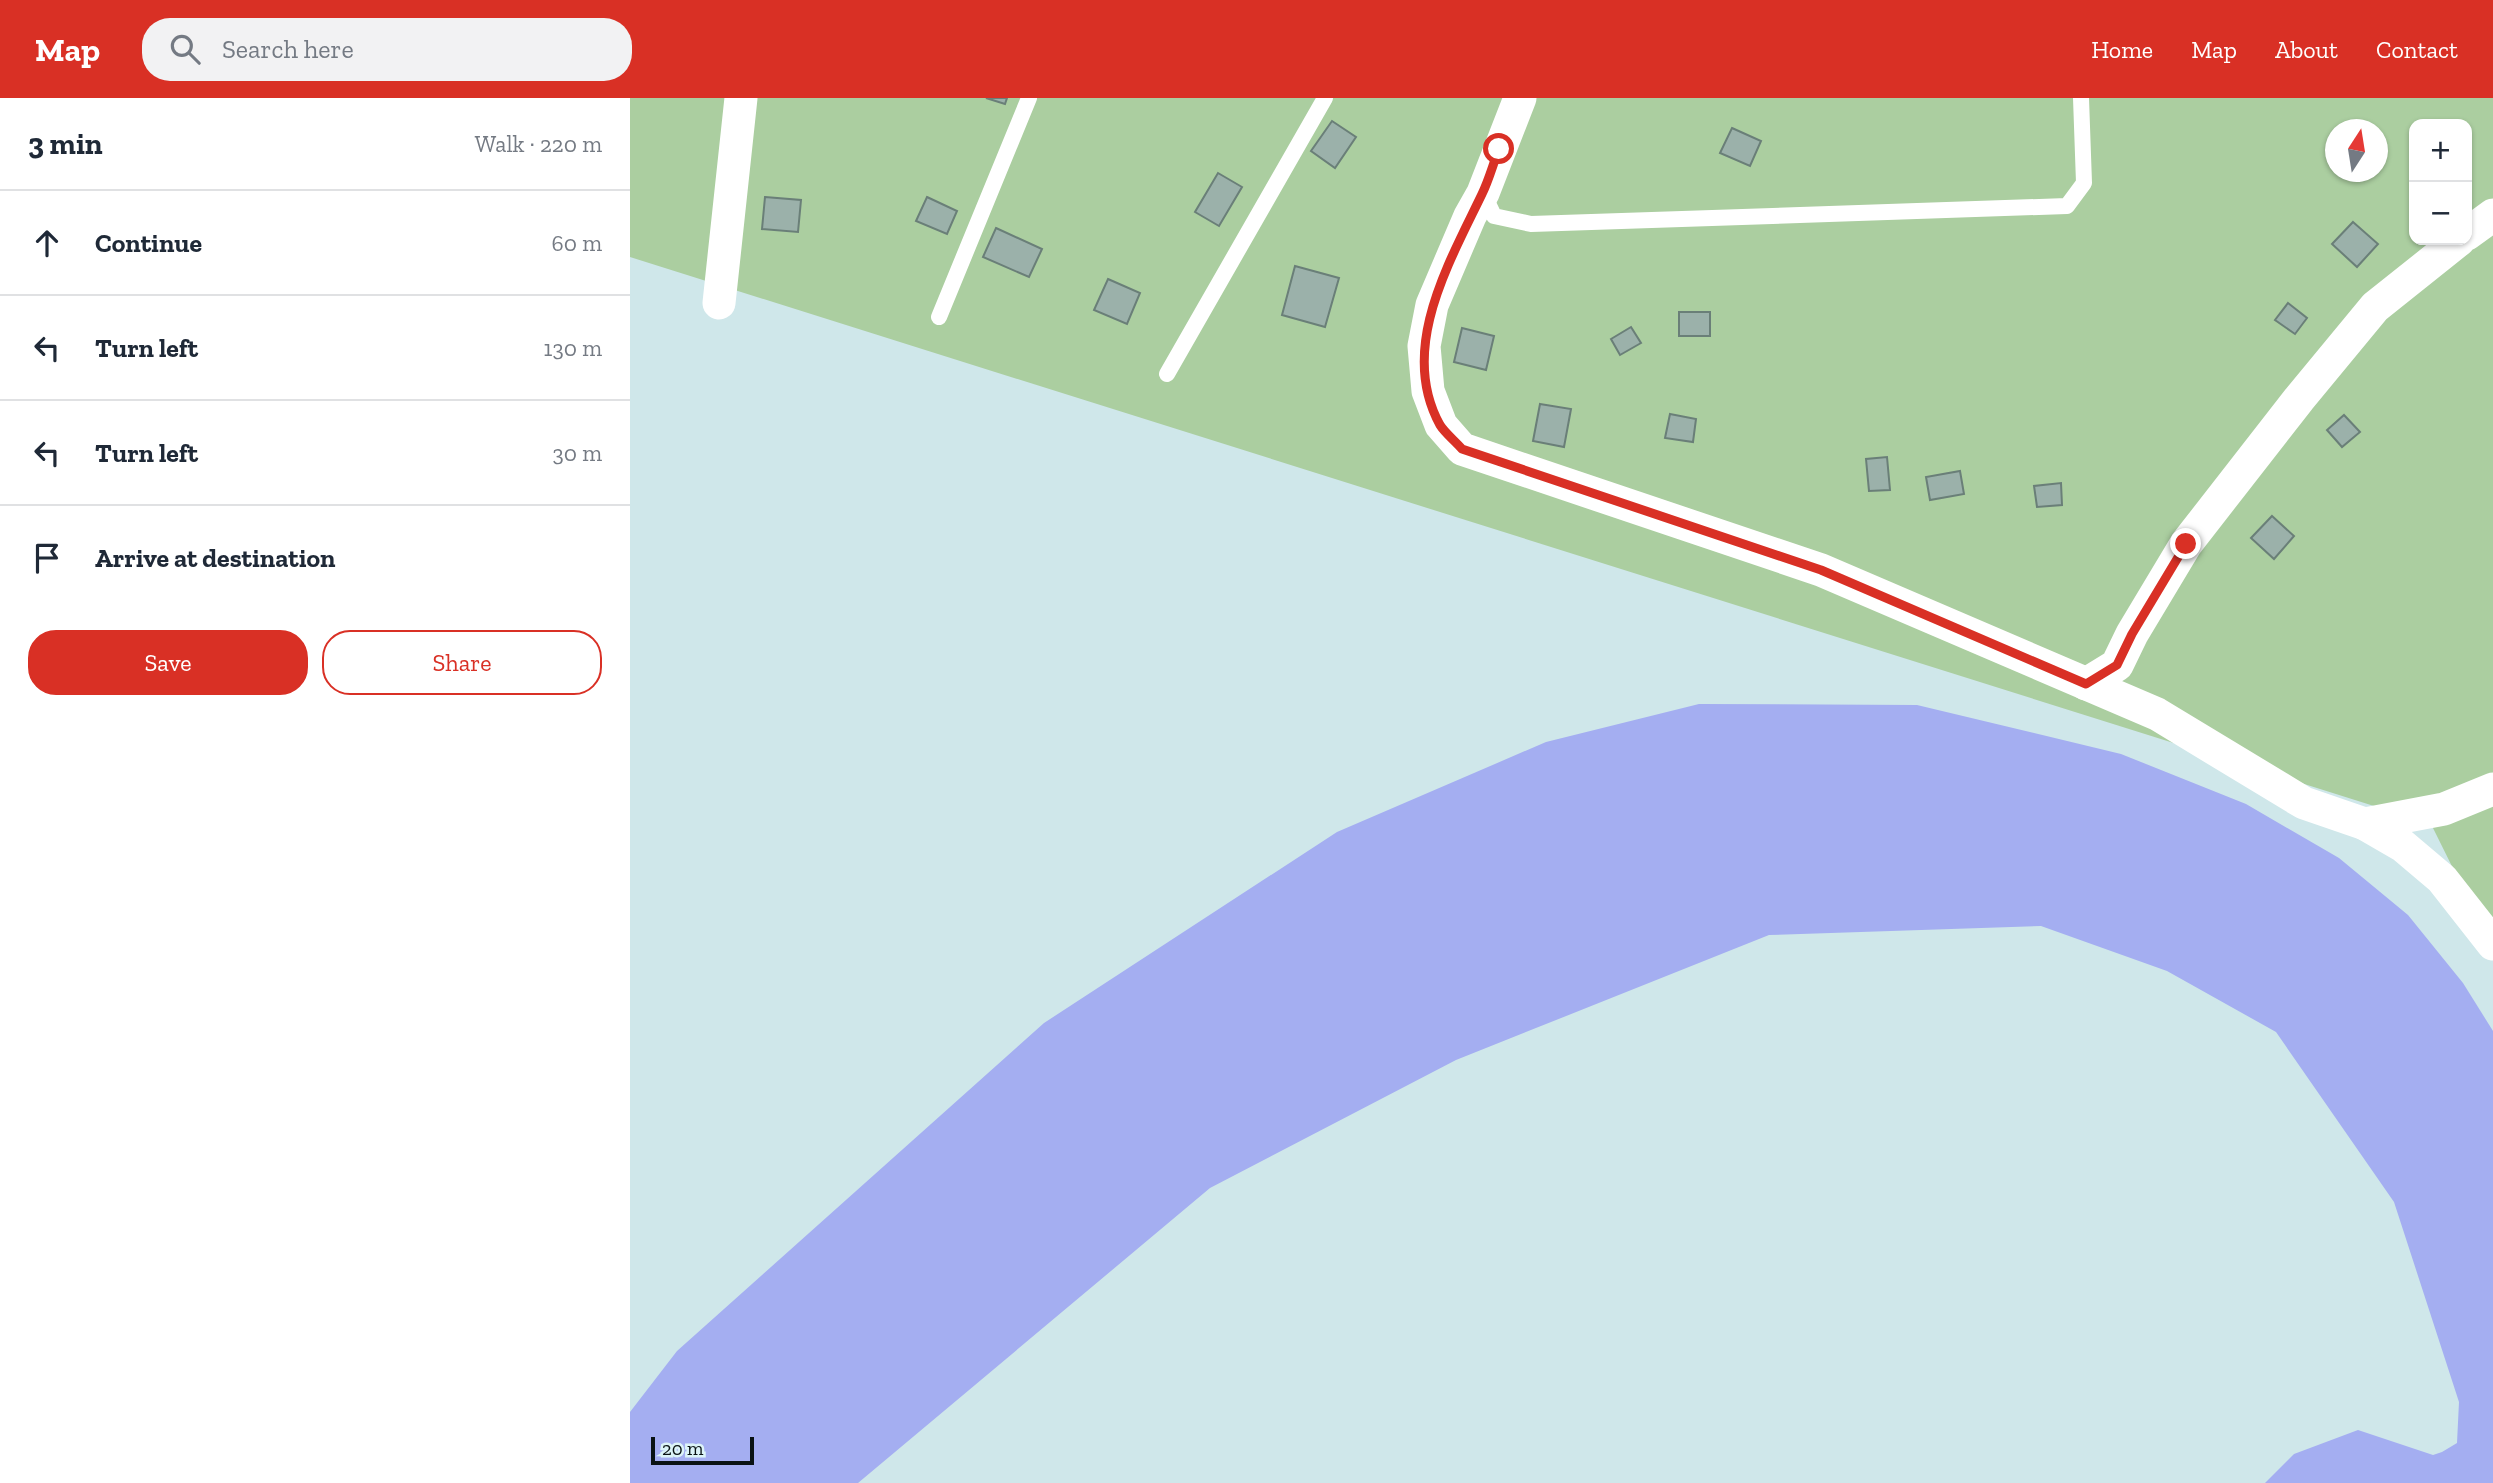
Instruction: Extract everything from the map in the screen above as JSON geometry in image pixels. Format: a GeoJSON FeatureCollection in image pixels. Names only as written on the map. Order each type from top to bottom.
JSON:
{"type":"FeatureCollection","features":[{"type":"Feature","properties":{"kind":"street"},"geometry":{"type":"LineString","coordinates":[[719,303],[741,98]]}},
{"type":"Feature","properties":{"kind":"street"},"geometry":{"type":"LineString","coordinates":[[1520,98],[1483,193],[1470,216],[1432,305],[1424,346],[1428,391],[1441,425],[1462,449],[1821,570],[2157,714],[2304,803],[2365,824],[2403,846],[2442,879],[2493,944]]}},
{"type":"Feature","properties":{"kind":"street"},"geometry":{"type":"LineString","coordinates":[[2472,230],[2493,215]]}},
{"type":"Feature","properties":{"kind":"street"},"geometry":{"type":"LineString","coordinates":[[2086,684],[2117,665],[2132,634],[2186,544],[2375,307],[2453,245]]}},
{"type":"Feature","properties":{"kind":"street"},"geometry":{"type":"LineString","coordinates":[[2365,824],[2444,809],[2493,789]]}},
{"type":"Feature","properties":{"kind":"lane"},"geometry":{"type":"LineString","coordinates":[[939,317],[1029,98]]}},
{"type":"Feature","properties":{"kind":"lane"},"geometry":{"type":"LineString","coordinates":[[1167,374],[1325,98]]}},
{"type":"Feature","properties":{"kind":"lane"},"geometry":{"type":"LineString","coordinates":[[1483,193],[1494,216],[1531,224],[2067,206],[2084,183],[2081,98]]}},
{"type":"Feature","properties":{"kind":"green space"},"geometry":{"type":"Polygon","coordinates":[[[630,98],[2493,98],[2493,949],[2431,824],[630,257],[630,98]]]}},
{"type":"Feature","properties":{"kind":"water"},"geometry":{"type":"Polygon","coordinates":[[[1699,704],[1917,705],[2121,754],[2246,804],[2339,858],[2408,915],[2463,983],[2493,1031],[2493,1483],[2265,1483],[2294,1454],[2358,1430],[2433,1455],[2457,1443],[2459,1402],[2394,1202],[2276,1032],[2167,971],[2041,926],[1769,935],[1456,1060],[1210,1188],[858,1483],[630,1483],[630,1412],[677,1351],[1044,1023],[1337,832],[1546,742],[1699,704]]]}},
{"type":"Feature","properties":{"kind":"building"},"geometry":{"type":"Polygon","coordinates":[[[986,98],[1007,98],[1005,104],[986,98]]]}},
{"type":"Feature","properties":{"kind":"building"},"geometry":{"type":"Polygon","coordinates":[[[1332,121],[1356,137],[1335,168],[1311,151],[1332,121]]]}},
{"type":"Feature","properties":{"kind":"building"},"geometry":{"type":"Polygon","coordinates":[[[1732,128],[1761,141],[1750,166],[1720,153],[1732,128]]]}},
{"type":"Feature","properties":{"kind":"building"},"geometry":{"type":"Polygon","coordinates":[[[1218,173],[1242,187],[1219,226],[1195,212],[1218,173]]]}},
{"type":"Feature","properties":{"kind":"building"},"geometry":{"type":"Polygon","coordinates":[[[765,197],[801,200],[798,232],[762,229],[765,197]]]}},
{"type":"Feature","properties":{"kind":"building"},"geometry":{"type":"Polygon","coordinates":[[[927,197],[957,211],[947,234],[916,221],[927,197]]]}},
{"type":"Feature","properties":{"kind":"building"},"geometry":{"type":"Polygon","coordinates":[[[2353,222],[2378,244],[2357,267],[2332,244],[2353,222]]]}},
{"type":"Feature","properties":{"kind":"building"},"geometry":{"type":"Polygon","coordinates":[[[996,228],[1042,249],[1029,277],[983,257],[996,228]]]}},
{"type":"Feature","properties":{"kind":"building"},"geometry":{"type":"Polygon","coordinates":[[[1295,266],[1339,278],[1325,327],[1282,315],[1295,266]]]}},
{"type":"Feature","properties":{"kind":"building"},"geometry":{"type":"Polygon","coordinates":[[[1108,279],[1140,293],[1127,324],[1094,310],[1108,279]]]}},
{"type":"Feature","properties":{"kind":"building"},"geometry":{"type":"Polygon","coordinates":[[[2288,303],[2307,318],[2295,334],[2275,320],[2288,303]]]}},
{"type":"Feature","properties":{"kind":"building"},"geometry":{"type":"Polygon","coordinates":[[[1679,312],[1710,312],[1710,336],[1679,336],[1679,312]]]}},
{"type":"Feature","properties":{"kind":"building"},"geometry":{"type":"Polygon","coordinates":[[[1631,327],[1641,343],[1620,355],[1611,339],[1631,327]]]}},
{"type":"Feature","properties":{"kind":"building"},"geometry":{"type":"Polygon","coordinates":[[[1462,328],[1494,336],[1486,370],[1454,362],[1462,328]]]}},
{"type":"Feature","properties":{"kind":"building"},"geometry":{"type":"Polygon","coordinates":[[[1540,404],[1571,409],[1564,447],[1533,441],[1540,404]]]}},
{"type":"Feature","properties":{"kind":"building"},"geometry":{"type":"Polygon","coordinates":[[[1670,414],[1696,419],[1693,442],[1665,438],[1670,414]]]}},
{"type":"Feature","properties":{"kind":"building"},"geometry":{"type":"Polygon","coordinates":[[[2344,415],[2360,432],[2342,447],[2327,430],[2344,415]]]}},
{"type":"Feature","properties":{"kind":"building"},"geometry":{"type":"Polygon","coordinates":[[[1887,457],[1890,490],[1869,491],[1866,459],[1887,457]]]}},
{"type":"Feature","properties":{"kind":"building"},"geometry":{"type":"Polygon","coordinates":[[[1960,471],[1964,494],[1930,500],[1926,477],[1960,471]]]}},
{"type":"Feature","properties":{"kind":"building"},"geometry":{"type":"Polygon","coordinates":[[[2061,483],[2062,505],[2037,507],[2034,486],[2061,483]]]}},
{"type":"Feature","properties":{"kind":"building"},"geometry":{"type":"Polygon","coordinates":[[[2272,516],[2294,536],[2274,559],[2251,538],[2272,516]]]}},
{"type":"Feature","properties":{"kind":"route"},"geometry":{"type":"LineString","coordinates":[[1499,149],[1483,193],[1470,216],[1432,305],[1424,346],[1428,391],[1441,425],[1462,449],[1821,570],[2086,684],[2117,665],[2132,634],[2186,544]]}}]}
